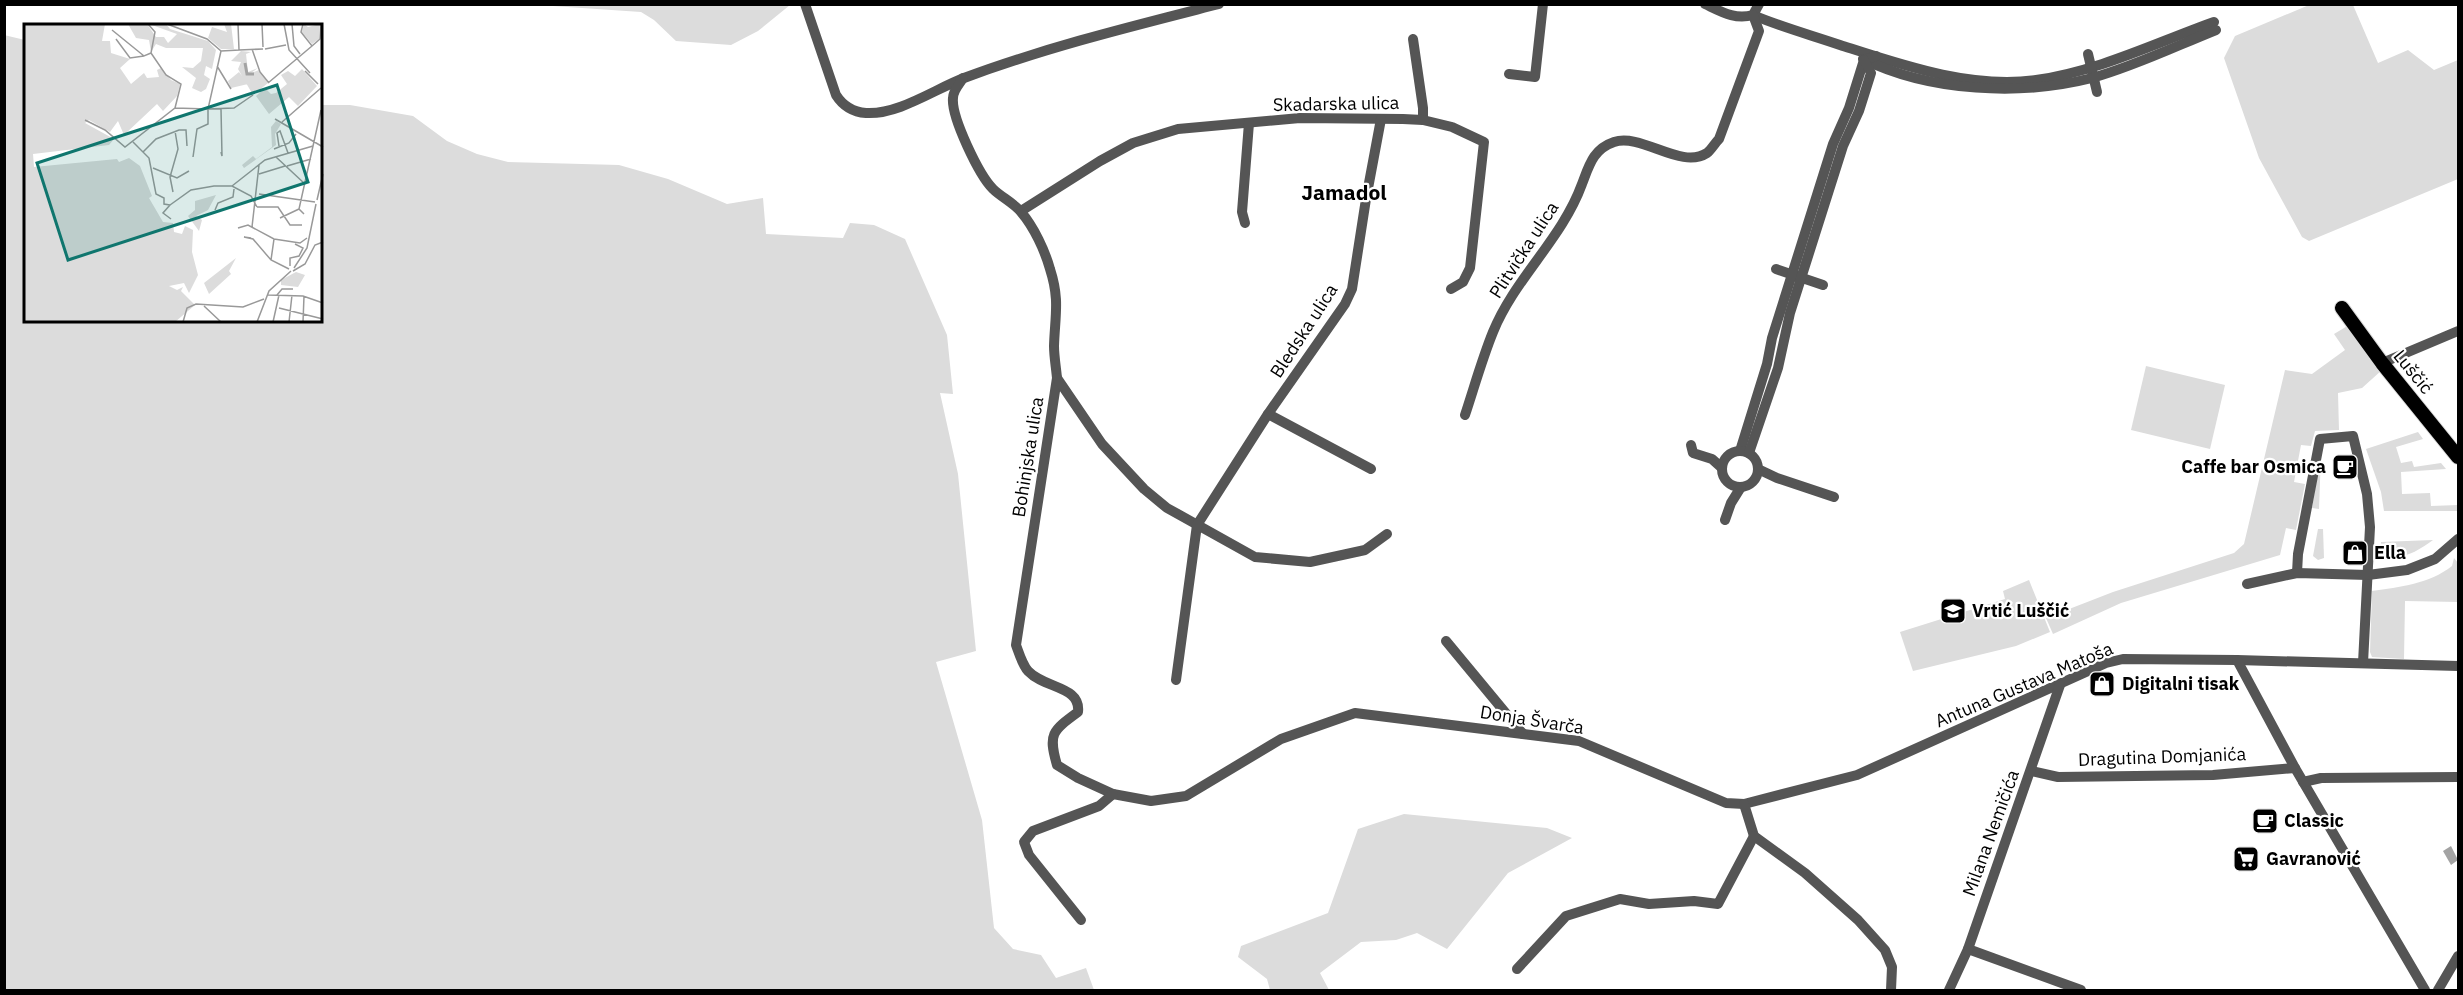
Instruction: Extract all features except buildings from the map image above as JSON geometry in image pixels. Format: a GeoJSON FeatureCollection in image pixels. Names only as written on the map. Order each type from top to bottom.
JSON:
{"type":"FeatureCollection","features":[{"type":"Feature","properties":{"kind":"main road","name":"Luščić"},"geometry":{"type":"LineString","coordinates":[[2343,308],[2382,363],[2458,457]]}},
{"type":"Feature","properties":{"kind":"street"},"geometry":{"type":"LineString","coordinates":[[805,4],[823,63],[836,95],[843,106],[865,113],[883,111],[912,102],[963,78],[1047,51],[1219,4]]}},
{"type":"Feature","properties":{"kind":"street"},"geometry":{"type":"LineString","coordinates":[[1509,74],[1535,77],[1543,4]]}},
{"type":"Feature","properties":{"kind":"street"},"geometry":{"type":"LineString","coordinates":[[1705,4],[1730,16],[1742,18],[1753,15],[1846,47],[1949,76],[1995,81],[2034,80],[2091,73]]}},
{"type":"Feature","properties":{"kind":"street"},"geometry":{"type":"LineString","coordinates":[[1753,15],[1759,4]]}},
{"type":"Feature","properties":{"kind":"street","name":"Plitvička ulica"},"geometry":{"type":"LineString","coordinates":[[1465,415],[1494,331],[1528,271],[1552,241],[1568,215],[1590,159],[1615,142],[1637,143],[1686,158],[1707,153],[1719,139],[1759,31],[1753,15]]}},
{"type":"Feature","properties":{"kind":"street"},"geometry":{"type":"LineString","coordinates":[[1846,47],[1864,60],[1885,68],[1939,82],[1995,89],[2035,87],[2091,73],[2215,26]]}},
{"type":"Feature","properties":{"kind":"street","name":"Skadarska ulica"},"geometry":{"type":"LineString","coordinates":[[1413,39],[1423,120]]}},
{"type":"Feature","properties":{"kind":"street"},"geometry":{"type":"LineString","coordinates":[[2088,54],[2097,92]]}},
{"type":"Feature","properties":{"kind":"street"},"geometry":{"type":"LineString","coordinates":[[1864,60],[1876,56]]}},
{"type":"Feature","properties":{"kind":"street"},"geometry":{"type":"LineString","coordinates":[[1744,452],[1772,338],[1797,277],[1871,73],[1864,60]]}},
{"type":"Feature","properties":{"kind":"street"},"geometry":{"type":"LineString","coordinates":[[1797,277],[1833,144],[1849,108],[1864,60]]}},
{"type":"Feature","properties":{"kind":"street"},"geometry":{"type":"LineString","coordinates":[[1871,73],[1885,68]]}},
{"type":"Feature","properties":{"kind":"street","name":"Bohinjska ulica"},"geometry":{"type":"LineString","coordinates":[[963,78],[954,91],[952,100],[965,140],[981,173],[992,188],[1021,211],[1050,268],[1056,293],[1058,320],[1054,346],[1057,378],[1016,645],[1026,669],[1040,682],[1074,695],[1079,703],[1078,712],[1058,727],[1051,743],[1057,765],[1078,778],[1113,794]]}},
{"type":"Feature","properties":{"kind":"street","name":"Skadarska ulica"},"geometry":{"type":"LineString","coordinates":[[1021,211],[1133,143],[1178,129],[1300,118],[1423,120],[1452,127],[1484,142],[1470,268],[1463,282],[1451,289]]}},
{"type":"Feature","properties":{"kind":"street","name":"Bledska ulica"},"geometry":{"type":"LineString","coordinates":[[1176,680],[1197,525],[1268,414],[1345,304],[1352,290],[1381,119]]}},
{"type":"Feature","properties":{"kind":"street","name":"Skadarska ulica"},"geometry":{"type":"LineString","coordinates":[[1245,223],[1242,212],[1249,123]]}},
{"type":"Feature","properties":{"kind":"street"},"geometry":{"type":"LineString","coordinates":[[1776,270],[1823,285]]}},
{"type":"Feature","properties":{"kind":"street"},"geometry":{"type":"LineString","coordinates":[[2382,363],[2458,331]]}},
{"type":"Feature","properties":{"kind":"street"},"geometry":{"type":"LineString","coordinates":[[1057,378],[1102,444],[1144,489],[1167,508],[1255,557],[1310,562],[1365,550],[1388,534]]}},
{"type":"Feature","properties":{"kind":"street"},"geometry":{"type":"LineString","coordinates":[[1268,414],[1371,470]]}},
{"type":"Feature","properties":{"kind":"street"},"geometry":{"type":"LineString","coordinates":[[2297,573],[2298,554],[2320,439],[2353,436],[2367,494],[2369,514],[2363,663]]}},
{"type":"Feature","properties":{"kind":"street"},"geometry":{"type":"LineString","coordinates":[[1691,445],[1693,453],[1723,464]]}},
{"type":"Feature","properties":{"kind":"street"},"geometry":{"type":"LineString","coordinates":[[1744,452],[1756,461],[1757,473],[1749,485],[1736,485],[1724,476],[1723,464],[1730,454],[1744,452]]}},
{"type":"Feature","properties":{"kind":"street"},"geometry":{"type":"LineString","coordinates":[[1757,473],[1834,497]]}},
{"type":"Feature","properties":{"kind":"street"},"geometry":{"type":"LineString","coordinates":[[1725,520],[1736,485]]}},
{"type":"Feature","properties":{"kind":"street"},"geometry":{"type":"LineString","coordinates":[[2247,584],[2297,573],[2368,575],[2407,570],[2435,559],[2458,539]]}},
{"type":"Feature","properties":{"kind":"street"},"geometry":{"type":"LineString","coordinates":[[1446,641],[1523,734]]}},
{"type":"Feature","properties":{"kind":"street","name":"Antuna Gustava Matoša"},"geometry":{"type":"LineString","coordinates":[[1744,804],[1857,775],[2106,663],[2123,659],[2458,666]]}},
{"type":"Feature","properties":{"kind":"street"},"geometry":{"type":"LineString","coordinates":[[2237,660],[2295,768],[2424,990]]}},
{"type":"Feature","properties":{"kind":"street","name":"Milana Nemičića"},"geometry":{"type":"LineString","coordinates":[[1949,990],[1968,949],[2060,685]]}},
{"type":"Feature","properties":{"kind":"street","name":"Donja Švarča"},"geometry":{"type":"LineString","coordinates":[[1113,794],[1151,801],[1186,796],[1281,739],[1355,713],[1579,741],[1726,803],[1744,804]]}},
{"type":"Feature","properties":{"kind":"street","name":"Dragutina Domjanića"},"geometry":{"type":"LineString","coordinates":[[2031,771],[2058,777],[2213,775],[2295,768]]}},
{"type":"Feature","properties":{"kind":"street"},"geometry":{"type":"LineString","coordinates":[[2303,782],[2321,778],[2458,777]]}},
{"type":"Feature","properties":{"kind":"street"},"geometry":{"type":"LineString","coordinates":[[1081,920],[1029,855],[1024,842],[1033,831],[1099,806],[1113,794]]}},
{"type":"Feature","properties":{"kind":"street"},"geometry":{"type":"LineString","coordinates":[[1744,804],[1754,836],[1805,873],[1858,920],[1885,950],[1892,967],[1891,990]]}},
{"type":"Feature","properties":{"kind":"street"},"geometry":{"type":"LineString","coordinates":[[1517,969],[1566,916],[1620,899],[1649,904],[1694,901],[1718,904],[1754,836]]}},
{"type":"Feature","properties":{"kind":"street"},"geometry":{"type":"LineString","coordinates":[[1968,949],[2080,990]]}},
{"type":"Feature","properties":{"kind":"street"},"geometry":{"type":"LineString","coordinates":[[2438,990],[2458,956]]}},
{"type":"Feature","properties":{"kind":"shaded area"},"geometry":{"type":"Polygon","coordinates":[[[790,4],[758,31],[731,45],[676,41],[654,20],[641,12],[538,5],[790,4]]]}},
{"type":"Feature","properties":{"kind":"shaded area"},"geometry":{"type":"Polygon","coordinates":[[[2309,5],[2353,5],[2378,63],[2408,50],[2434,70],[2458,60],[2458,179],[2309,241],[2302,237],[2259,158],[2224,58],[2235,36],[2309,5]]]}},
{"type":"Feature","properties":{"kind":"shaded area"},"geometry":{"type":"Polygon","coordinates":[[[4,35],[24,40],[24,322],[322,322],[322,105],[350,105],[413,116],[447,141],[477,154],[508,162],[619,165],[668,179],[727,204],[763,198],[766,234],[843,238],[850,223],[874,225],[905,239],[947,335],[953,394],[940,393],[958,474],[976,651],[936,662],[982,820],[994,928],[1013,949],[1041,955],[1056,978],[1086,968],[1094,990],[5,990],[4,35]]]}},
{"type":"Feature","properties":{"kind":"shaded area"},"geometry":{"type":"Polygon","coordinates":[[[2349,325],[2382,370],[2362,388],[2338,393],[2339,430],[2315,431],[2311,446],[2301,445],[2294,482],[2305,484],[2296,530],[2286,528],[2280,555],[2121,603],[2053,634],[2046,618],[2113,592],[2234,553],[2244,544],[2285,370],[2312,374],[2345,350],[2334,334],[2349,325]]]}},
{"type":"Feature","properties":{"kind":"shaded area"},"geometry":{"type":"Polygon","coordinates":[[[2146,366],[2225,385],[2210,449],[2131,430],[2146,366]]]}},
{"type":"Feature","properties":{"kind":"shaded area"},"geometry":{"type":"Polygon","coordinates":[[[2418,432],[2423,439],[2396,447],[2401,463],[2412,461],[2414,467],[2441,463],[2446,469],[2401,472],[2402,494],[2430,493],[2431,506],[2458,505],[2458,511],[2384,511],[2381,492],[2366,449],[2418,432]]]}},
{"type":"Feature","properties":{"kind":"shaded area"},"geometry":{"type":"Polygon","coordinates":[[[2321,454],[2319,509],[2312,508],[2321,454]]]}},
{"type":"Feature","properties":{"kind":"shaded area"},"geometry":{"type":"Polygon","coordinates":[[[2318,529],[2323,529],[2324,558],[2318,560],[2313,556],[2318,529]]]}},
{"type":"Feature","properties":{"kind":"shaded area"},"geometry":{"type":"Polygon","coordinates":[[[2433,540],[2415,552],[2394,558],[2394,549],[2386,549],[2386,559],[2382,560],[2381,542],[2433,540]]]}},
{"type":"Feature","properties":{"kind":"shaded area"},"geometry":{"type":"Polygon","coordinates":[[[2454,558],[2458,563],[2458,602],[2405,601],[2404,659],[2372,657],[2370,652],[2372,591],[2414,584],[2434,577],[2452,566],[2454,558]]]}},
{"type":"Feature","properties":{"kind":"shaded area"},"geometry":{"type":"Polygon","coordinates":[[[2029,580],[2050,632],[2016,646],[1913,671],[1900,632],[2005,599],[2003,591],[2029,580]]]}},
{"type":"Feature","properties":{"kind":"shaded area"},"geometry":{"type":"Polygon","coordinates":[[[1404,814],[1547,828],[1572,838],[1508,873],[1447,949],[1417,933],[1396,940],[1361,942],[1320,973],[1329,990],[1270,990],[1267,979],[1238,957],[1241,946],[1328,913],[1358,829],[1404,814]]]}},
{"type":"Feature","properties":{"kind":"shaded area"},"geometry":{"type":"Polygon","coordinates":[[[2451,846],[2458,860],[2451,865],[2443,851],[2451,846]]]}},
{"type":"Feature","properties":{"kind":"place","name":"Caffe bar Osmica"},"geometry":{"type":"Point","coordinates":[2345,467]}},
{"type":"Feature","properties":{"kind":"place","name":"Ella"},"geometry":{"type":"Point","coordinates":[2355,553]}},
{"type":"Feature","properties":{"kind":"place","name":"Vrtić Luščić"},"geometry":{"type":"Point","coordinates":[1953,611]}},
{"type":"Feature","properties":{"kind":"place","name":"Digitalni tisak"},"geometry":{"type":"Point","coordinates":[2102,684]}},
{"type":"Feature","properties":{"kind":"place","name":"Classic"},"geometry":{"type":"Point","coordinates":[2265,821]}},
{"type":"Feature","properties":{"kind":"place","name":"Gavranović"},"geometry":{"type":"Point","coordinates":[2246,859]}},
{"type":"Feature","properties":{"kind":"district","name":"Jamadol"},"geometry":{"type":"Point","coordinates":[1344,193]}}]}
